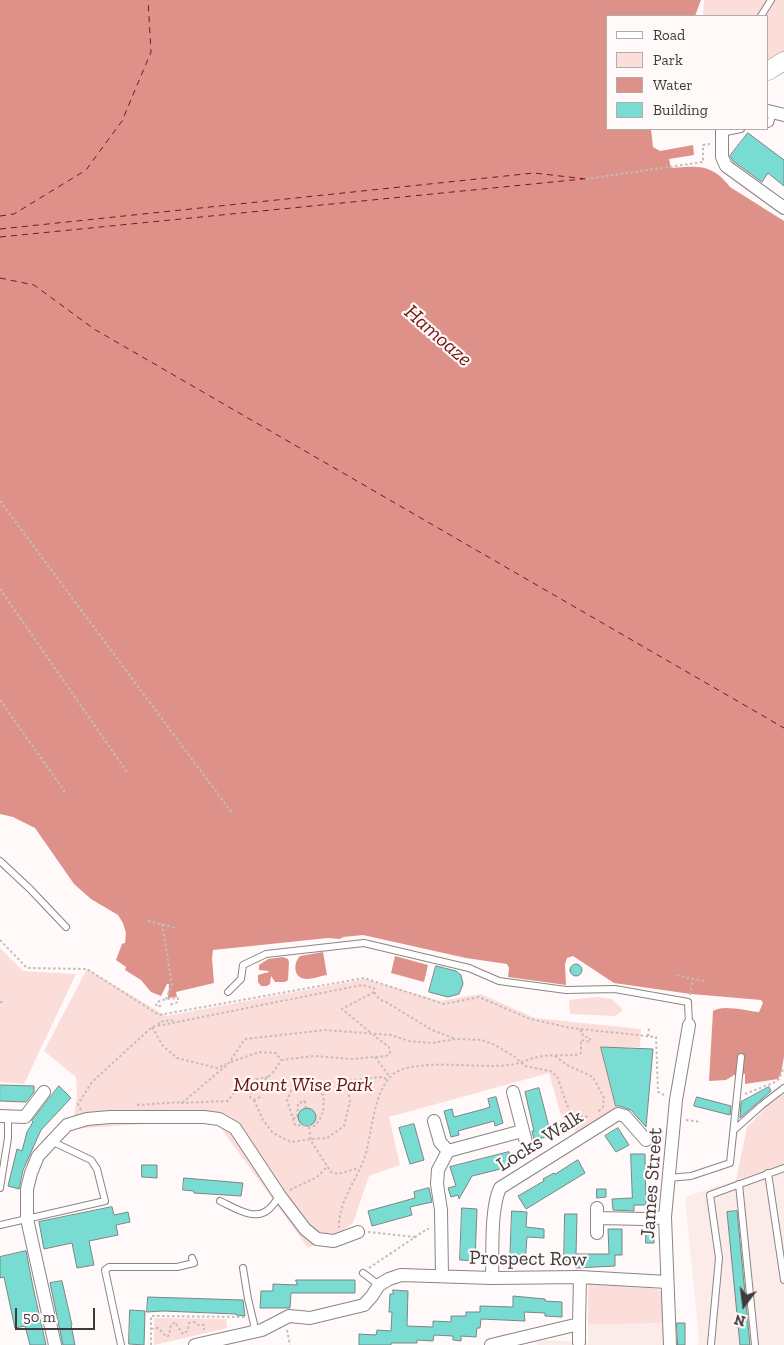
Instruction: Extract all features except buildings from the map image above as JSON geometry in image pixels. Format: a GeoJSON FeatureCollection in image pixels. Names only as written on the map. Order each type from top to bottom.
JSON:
{"type":"FeatureCollection","features":[{"type":"Feature","properties":{"kind":"main road"},"geometry":{"type":"LineString","coordinates":[[769,70],[784,62]]}},
{"type":"Feature","properties":{"kind":"street"},"geometry":{"type":"LineString","coordinates":[[721,135],[722,157],[726,166],[784,208]]}},
{"type":"Feature","properties":{"kind":"street","name":"James Street"},"geometry":{"type":"LineString","coordinates":[[670,1345],[665,1217],[676,1100],[689,1026]]}},
{"type":"Feature","properties":{"kind":"street"},"geometry":{"type":"LineString","coordinates":[[4,1116],[25,1117],[44,1092]]}},
{"type":"Feature","properties":{"kind":"street"},"geometry":{"type":"LineString","coordinates":[[513,1092],[527,1146]]}},
{"type":"Feature","properties":{"kind":"street","name":"Locks Walk"},"geometry":{"type":"LineString","coordinates":[[492,1278],[495,1208],[500,1188],[618,1114],[625,1116],[646,1140]]}},
{"type":"Feature","properties":{"kind":"street"},"geometry":{"type":"LineString","coordinates":[[55,1345],[27,1219],[27,1189],[30,1174],[38,1156],[67,1125],[86,1119],[110,1117],[219,1118],[235,1128],[280,1196],[305,1228],[317,1239],[334,1241],[358,1232]]}},
{"type":"Feature","properties":{"kind":"street"},"geometry":{"type":"LineString","coordinates":[[434,1121],[440,1142],[448,1151]]}},
{"type":"Feature","properties":{"kind":"street"},"geometry":{"type":"LineString","coordinates":[[442,1276],[441,1228],[437,1184],[438,1170],[448,1151],[522,1131]]}},
{"type":"Feature","properties":{"kind":"street"},"geometry":{"type":"LineString","coordinates":[[597,1234],[597,1213],[645,1219],[665,1217]]}},
{"type":"Feature","properties":{"kind":"street","name":"Prospect Row"},"geometry":{"type":"LineString","coordinates":[[384,1282],[401,1275],[492,1278],[580,1277],[667,1282]]}},
{"type":"Feature","properties":{"kind":"street"},"geometry":{"type":"LineString","coordinates":[[579,1342],[580,1277]]}},
{"type":"Feature","properties":{"kind":"street"},"geometry":{"type":"LineString","coordinates":[[201,1344],[269,1327],[289,1316],[310,1318],[364,1305],[384,1282]]}},
{"type":"Feature","properties":{"kind":"street"},"geometry":{"type":"LineString","coordinates":[[491,1345],[579,1324]]}},
{"type":"Feature","properties":{"kind":"lane"},"geometry":{"type":"LineString","coordinates":[[762,15],[771,0]]}},
{"type":"Feature","properties":{"kind":"lane"},"geometry":{"type":"LineString","coordinates":[[721,135],[738,130]]}},
{"type":"Feature","properties":{"kind":"lane"},"geometry":{"type":"LineString","coordinates":[[0,861],[66,927]]}},
{"type":"Feature","properties":{"kind":"lane"},"geometry":{"type":"LineString","coordinates":[[228,992],[241,979],[243,965],[266,954],[364,943],[469,968],[499,981],[566,990],[615,989],[688,1002],[689,1026]]}},
{"type":"Feature","properties":{"kind":"lane"},"geometry":{"type":"LineString","coordinates":[[668,1178],[691,1176],[730,1163],[741,1057]]}},
{"type":"Feature","properties":{"kind":"lane"},"geometry":{"type":"LineString","coordinates":[[734,1130],[762,1104],[784,1088]]}},
{"type":"Feature","properties":{"kind":"lane"},"geometry":{"type":"LineString","coordinates":[[0,1188],[8,1138],[4,1116]]}},
{"type":"Feature","properties":{"kind":"lane"},"geometry":{"type":"LineString","coordinates":[[0,1226],[105,1201],[97,1169],[91,1160],[52,1141]]}},
{"type":"Feature","properties":{"kind":"lane"},"geometry":{"type":"LineString","coordinates":[[710,1344],[719,1258],[710,1195],[784,1168]]}},
{"type":"Feature","properties":{"kind":"lane"},"geometry":{"type":"LineString","coordinates":[[768,1173],[784,1280]]}},
{"type":"Feature","properties":{"kind":"lane"},"geometry":{"type":"LineString","coordinates":[[739,1184],[755,1345]]}},
{"type":"Feature","properties":{"kind":"lane"},"geometry":{"type":"LineString","coordinates":[[220,1201],[246,1213],[256,1215],[268,1211],[280,1196]]}},
{"type":"Feature","properties":{"kind":"lane"},"geometry":{"type":"LineString","coordinates":[[121,1345],[105,1270],[108,1267],[177,1267],[194,1263],[192,1258]]}},
{"type":"Feature","properties":{"kind":"lane"},"geometry":{"type":"LineString","coordinates":[[243,1268],[253,1332]]}},
{"type":"Feature","properties":{"kind":"lane"},"geometry":{"type":"LineString","coordinates":[[363,1272],[384,1282]]}},
{"type":"Feature","properties":{"kind":"path"},"geometry":{"type":"LineString","coordinates":[[586,178],[703,162],[703,145],[721,135]]}},
{"type":"Feature","properties":{"kind":"path"},"geometry":{"type":"LineString","coordinates":[[0,502],[232,814]]}},
{"type":"Feature","properties":{"kind":"path"},"geometry":{"type":"LineString","coordinates":[[0,589],[127,772]]}},
{"type":"Feature","properties":{"kind":"path"},"geometry":{"type":"LineString","coordinates":[[0,700],[66,792]]}},
{"type":"Feature","properties":{"kind":"path"},"geometry":{"type":"LineString","coordinates":[[148,921],[177,928]]}},
{"type":"Feature","properties":{"kind":"path"},"geometry":{"type":"LineString","coordinates":[[162,924],[172,985],[166,999]]}},
{"type":"Feature","properties":{"kind":"path"},"geometry":{"type":"LineString","coordinates":[[0,940],[27,968],[86,969],[159,1015],[364,978],[444,1004],[480,997],[530,1019],[582,1031],[583,1036],[590,1038],[590,1042],[581,1040],[581,1053],[540,1056],[503,1066],[453,1064],[400,1069],[384,1084],[366,1155],[341,1210],[339,1221],[340,1238]]}},
{"type":"Feature","properties":{"kind":"path"},"geometry":{"type":"LineString","coordinates":[[676,975],[704,981]]}},
{"type":"Feature","properties":{"kind":"path"},"geometry":{"type":"LineString","coordinates":[[690,998],[693,979]]}},
{"type":"Feature","properties":{"kind":"path"},"geometry":{"type":"LineString","coordinates":[[86,1119],[78,1104],[92,1082],[152,1027],[159,1025],[362,985],[374,988],[374,992],[381,1001],[386,1002],[432,1030],[456,1039]]}},
{"type":"Feature","properties":{"kind":"path"},"geometry":{"type":"LineString","coordinates":[[374,992],[342,1009],[389,1047],[390,1053],[386,1056],[352,1059],[314,1056],[281,1060],[268,1077],[255,1087],[250,1097],[254,1100],[263,1120],[273,1133],[291,1142],[327,1138],[344,1126],[350,1102],[346,1081],[382,1077],[388,1080]]}},
{"type":"Feature","properties":{"kind":"path"},"geometry":{"type":"LineString","coordinates":[[161,1006],[156,1006],[157,1002],[178,998],[178,1002],[169,1005]]}},
{"type":"Feature","properties":{"kind":"path"},"geometry":{"type":"LineString","coordinates":[[164,1014],[166,1021]]}},
{"type":"Feature","properties":{"kind":"path"},"geometry":{"type":"LineString","coordinates":[[159,1025],[159,1022],[172,1020],[173,1023]]}},
{"type":"Feature","properties":{"kind":"path"},"geometry":{"type":"LineString","coordinates":[[152,1027],[163,1046],[177,1058],[217,1068],[258,1052],[276,1053],[281,1060]]}},
{"type":"Feature","properties":{"kind":"path"},"geometry":{"type":"LineString","coordinates":[[571,1028],[656,1037],[658,1092],[676,1100]]}},
{"type":"Feature","properties":{"kind":"path"},"geometry":{"type":"LineString","coordinates":[[648,1036],[649,1028]]}},
{"type":"Feature","properties":{"kind":"path"},"geometry":{"type":"LineString","coordinates":[[178,1103],[199,1089],[228,1064],[246,1039],[250,1037],[324,1030],[391,1035],[409,1041],[432,1043],[456,1039],[482,1040],[495,1045],[515,1057],[525,1066],[550,1071],[557,1076],[572,1116],[589,1118],[596,1114],[603,1107],[604,1098],[593,1077],[567,1065],[555,1056]]}},
{"type":"Feature","properties":{"kind":"path"},"geometry":{"type":"LineString","coordinates":[[375,1057],[390,1077]]}},
{"type":"Feature","properties":{"kind":"path"},"geometry":{"type":"LineString","coordinates":[[738,1094],[753,1092],[773,1083],[779,1079],[784,1067]]}},
{"type":"Feature","properties":{"kind":"path"},"geometry":{"type":"LineString","coordinates":[[132,1105],[228,1101],[241,1082],[268,1077]]}},
{"type":"Feature","properties":{"kind":"path"},"geometry":{"type":"LineString","coordinates":[[313,1088],[323,1095],[325,1108],[315,1126],[308,1126],[295,1125],[287,1100],[292,1089],[313,1088]]}},
{"type":"Feature","properties":{"kind":"path"},"geometry":{"type":"LineString","coordinates":[[254,1100],[260,1097]]}},
{"type":"Feature","properties":{"kind":"path"},"geometry":{"type":"LineString","coordinates":[[293,1119],[297,1116],[298,1105],[301,1104],[301,1101],[305,1100],[306,1108]]}},
{"type":"Feature","properties":{"kind":"path"},"geometry":{"type":"LineString","coordinates":[[675,1119],[701,1122]]}},
{"type":"Feature","properties":{"kind":"path"},"geometry":{"type":"LineString","coordinates":[[308,1126],[317,1152],[331,1172],[338,1174],[359,1168]]}},
{"type":"Feature","properties":{"kind":"path"},"geometry":{"type":"LineString","coordinates":[[280,1196],[317,1177],[328,1166]]}},
{"type":"Feature","properties":{"kind":"path"},"geometry":{"type":"LineString","coordinates":[[363,1272],[427,1229],[441,1228]]}},
{"type":"Feature","properties":{"kind":"path"},"geometry":{"type":"LineString","coordinates":[[358,1232],[415,1237]]}},
{"type":"Feature","properties":{"kind":"path"},"geometry":{"type":"LineString","coordinates":[[151,1345],[151,1316],[252,1317]]}},
{"type":"Feature","properties":{"kind":"path"},"geometry":{"type":"LineString","coordinates":[[151,1329],[158,1328],[166,1337],[171,1325],[175,1322],[184,1334],[188,1330],[189,1323],[194,1322],[198,1325],[204,1325],[201,1344]]}},
{"type":"Feature","properties":{"kind":"shaded area"},"geometry":{"type":"Polygon","coordinates":[[[784,1164],[784,1345],[697,1345],[699,1339],[685,1199],[688,1196],[784,1164]]]}},
{"type":"Feature","properties":{"kind":"shaded area"},"geometry":{"type":"Polygon","coordinates":[[[588,1284],[657,1289],[663,1293],[665,1345],[537,1345],[537,1339],[588,1343],[588,1284]]]}},
{"type":"Feature","properties":{"kind":"green space"},"geometry":{"type":"Polygon","coordinates":[[[704,0],[784,0],[784,54],[769,64],[769,15],[703,15],[704,0]]]}},
{"type":"Feature","properties":{"kind":"green space"},"geometry":{"type":"Polygon","coordinates":[[[0,948],[23,971],[76,974],[24,1084],[0,1082],[0,948]]]}},
{"type":"Feature","properties":{"kind":"green space","name":"Mount Wise Park"},"geometry":{"type":"Polygon","coordinates":[[[87,969],[166,1016],[365,979],[440,1001],[481,994],[535,1018],[641,1029],[640,1047],[601,1047],[616,1108],[575,1133],[573,1122],[563,1123],[549,1073],[389,1117],[400,1165],[369,1176],[353,1223],[342,1231],[308,1248],[218,1124],[142,1124],[72,1129],[77,1095],[76,1077],[44,1051],[87,969]]]}},
{"type":"Feature","properties":{"kind":"green space"},"geometry":{"type":"Polygon","coordinates":[[[597,997],[612,999],[623,1010],[615,1016],[570,1014],[569,1000],[597,997]]]}},
{"type":"Feature","properties":{"kind":"green space"},"geometry":{"type":"Polygon","coordinates":[[[784,1086],[784,1164],[736,1180],[747,1127],[784,1086]]]}},
{"type":"Feature","properties":{"kind":"green space"},"geometry":{"type":"Polygon","coordinates":[[[588,1284],[657,1289],[663,1293],[664,1323],[588,1324],[588,1284]]]}},
{"type":"Feature","properties":{"kind":"green space"},"geometry":{"type":"Polygon","coordinates":[[[154,1318],[226,1319],[227,1328],[154,1345],[154,1318]]]}},
{"type":"Feature","properties":{"kind":"water","name":"Hamoaze"},"geometry":{"type":"Polygon","coordinates":[[[0,0],[701,0],[695,15],[606,15],[606,130],[651,130],[653,147],[660,151],[693,145],[694,155],[669,159],[671,168],[696,167],[710,170],[723,179],[730,187],[784,221],[784,1057],[778,1079],[745,1084],[745,1074],[734,1075],[726,1080],[709,1081],[713,1011],[729,1008],[759,1012],[763,1003],[761,1000],[691,994],[614,983],[573,956],[567,958],[565,964],[566,985],[508,977],[509,968],[507,964],[466,958],[363,935],[340,939],[328,938],[213,950],[214,983],[176,992],[177,997],[168,998],[169,984],[167,984],[161,996],[151,992],[141,980],[125,970],[126,967],[116,960],[122,944],[125,943],[126,933],[118,915],[91,899],[74,884],[35,828],[13,817],[0,814],[0,0]]]}},
{"type":"Feature","properties":{"kind":"water"},"geometry":{"type":"Polygon","coordinates":[[[323,952],[327,975],[307,979],[297,974],[295,966],[300,956],[323,952]]]}},
{"type":"Feature","properties":{"kind":"water"},"geometry":{"type":"Polygon","coordinates":[[[395,956],[428,965],[424,982],[391,973],[395,956]]]}},
{"type":"Feature","properties":{"kind":"water"},"geometry":{"type":"Polygon","coordinates":[[[283,957],[288,959],[289,962],[288,980],[285,982],[275,982],[271,976],[270,984],[261,986],[258,982],[258,975],[269,972],[259,970],[259,965],[268,959],[283,957]]]}},
{"type":"Feature","properties":{"kind":"ferry route"},"geometry":{"type":"LineString","coordinates":[[0,216],[14,214],[86,170],[122,121],[151,52],[148,0]]}},
{"type":"Feature","properties":{"kind":"ferry route"},"geometry":{"type":"LineString","coordinates":[[0,229],[534,173],[586,179]]}},
{"type":"Feature","properties":{"kind":"ferry route"},"geometry":{"type":"LineString","coordinates":[[0,237],[583,179]]}},
{"type":"Feature","properties":{"kind":"ferry route"},"geometry":{"type":"LineString","coordinates":[[0,278],[34,285],[94,329],[784,728]]}}]}
